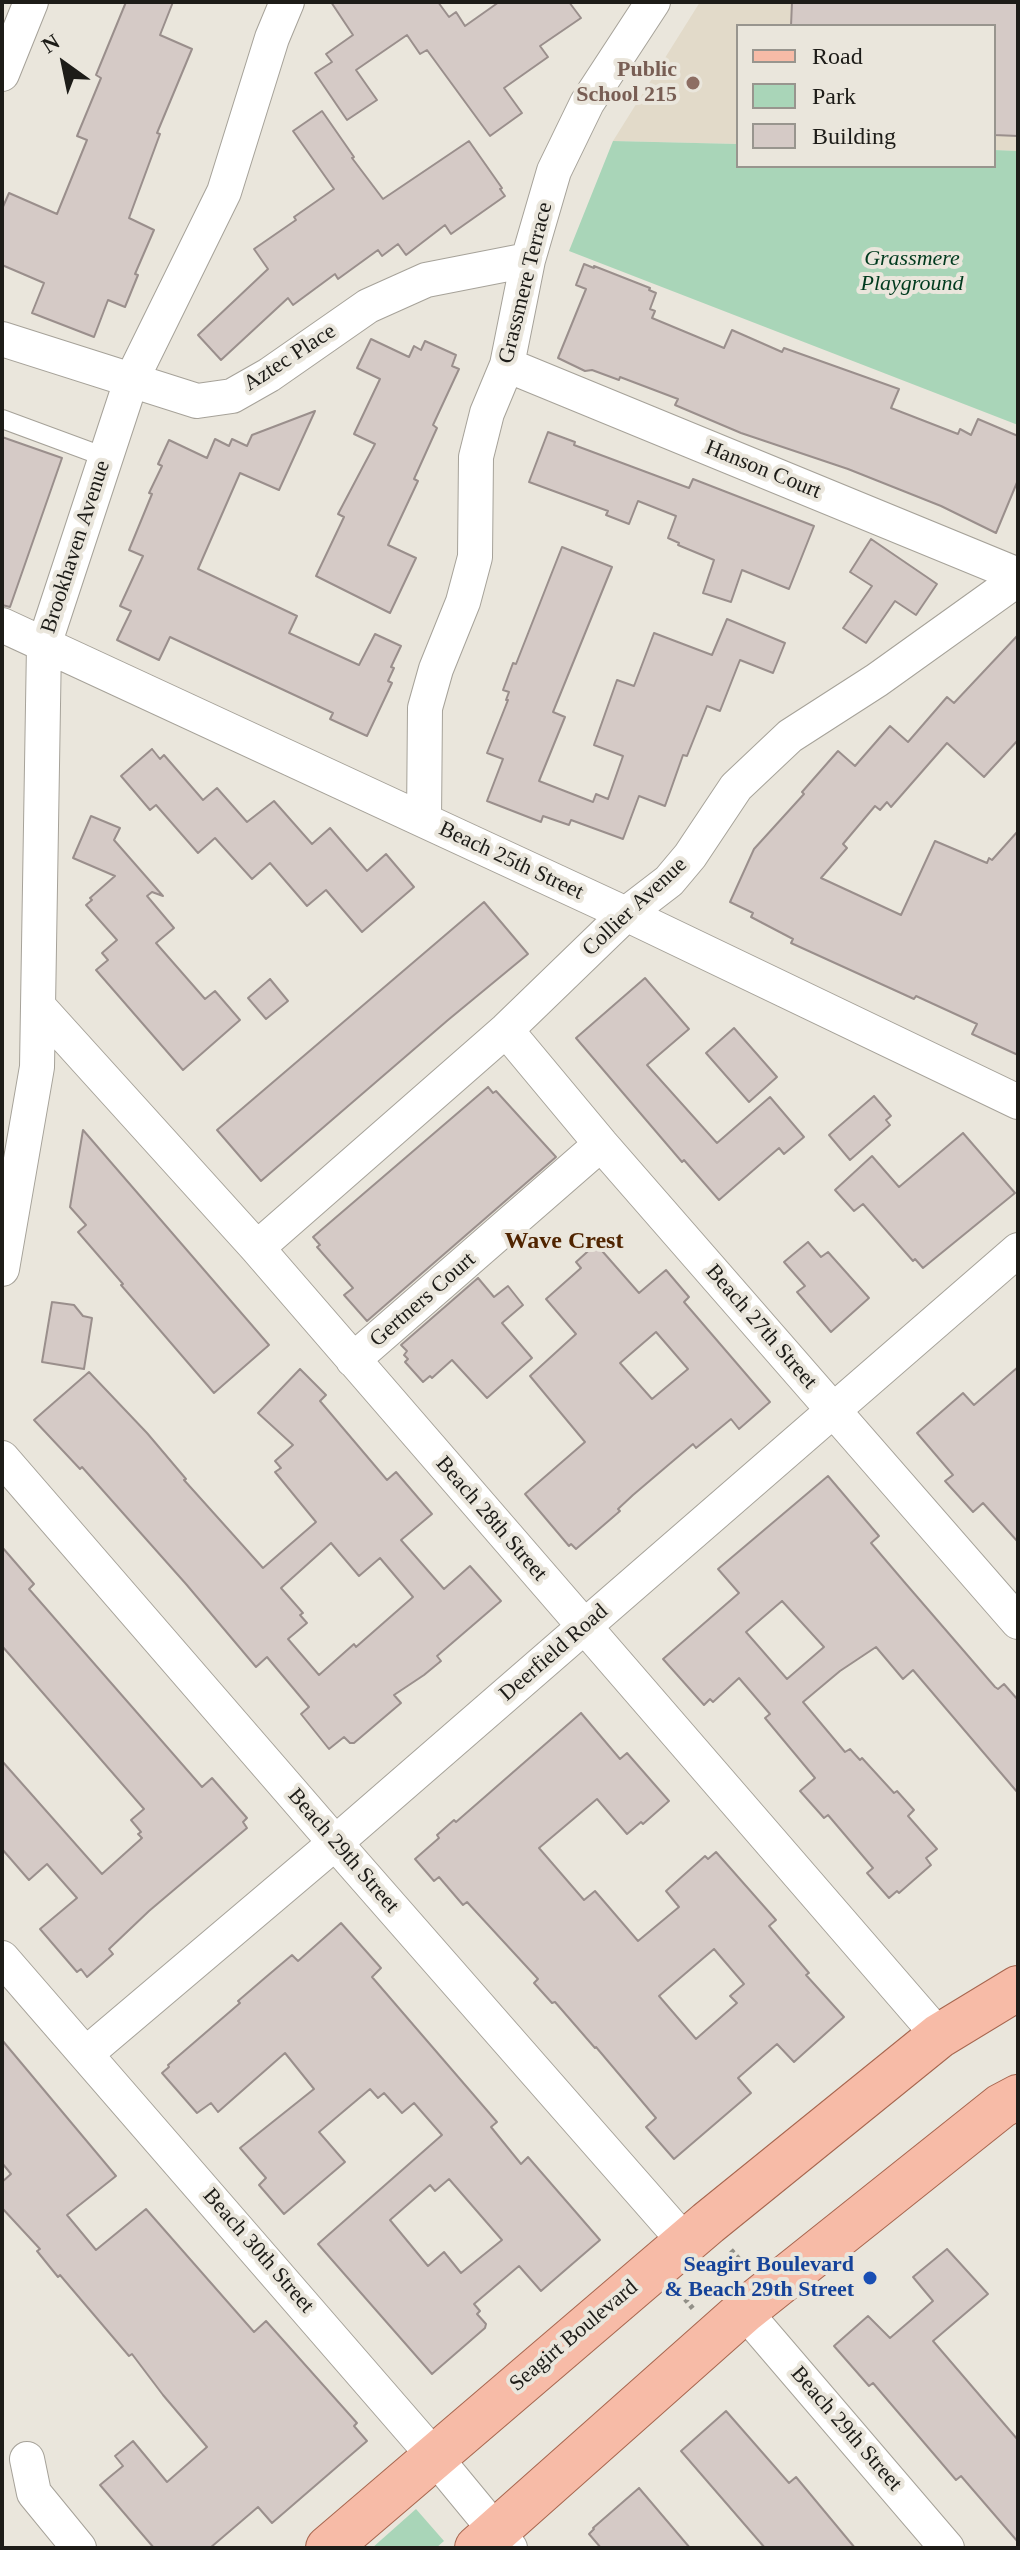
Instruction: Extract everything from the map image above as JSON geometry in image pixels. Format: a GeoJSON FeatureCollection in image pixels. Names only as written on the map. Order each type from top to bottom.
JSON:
{"type":"FeatureCollection","features":[{"type":"Feature","properties":{"kind":"main road","name":"Seagirt Boulevard"},"geometry":{"type":"LineString","coordinates":[[328,2548],[434,2456],[693,2255],[939,2036],[1018,1988]]}},
{"type":"Feature","properties":{"kind":"main road"},"geometry":{"type":"LineString","coordinates":[[494,2542],[747,2292],[1012,2110]]}},
{"type":"Feature","properties":{"kind":"street"},"geometry":{"type":"LineString","coordinates":[[2,74],[31,2]]}},
{"type":"Feature","properties":{"kind":"street","name":"Brookhaven Avenue"},"geometry":{"type":"LineString","coordinates":[[2,1269],[37,1067],[44,645],[131,381],[224,192],[272,38],[287,2]]}},
{"type":"Feature","properties":{"kind":"street","name":"Grassmere Terrace"},"geometry":{"type":"LineString","coordinates":[[424,820],[425,708],[436,669],[463,602],[475,557],[476,457],[487,413],[507,365],[528,260],[554,171],[587,103],[653,2]]}},
{"type":"Feature","properties":{"kind":"street","name":"Aztec Place"},"geometry":{"type":"LineString","coordinates":[[2,339],[197,401],[232,396],[269,375],[368,306],[426,280],[528,260]]}},
{"type":"Feature","properties":{"kind":"street","name":"Hanson Court"},"geometry":{"type":"LineString","coordinates":[[507,365],[1018,577]]}},
{"type":"Feature","properties":{"kind":"street","name":"Collier Avenue"},"geometry":{"type":"LineString","coordinates":[[257,1248],[506,1030],[626,914],[669,881],[690,856],[736,787],[790,736],[877,680],[1018,577]]}},
{"type":"Feature","properties":{"kind":"street","name":"Beach 25th Street"},"geometry":{"type":"LineString","coordinates":[[2,625],[626,914],[1018,1102]]}},
{"type":"Feature","properties":{"kind":"street","name":"Beach 28th Street"},"geometry":{"type":"LineString","coordinates":[[38,1006],[257,1248],[939,2036]]}},
{"type":"Feature","properties":{"kind":"street","name":"Beach 27th Street"},"geometry":{"type":"LineString","coordinates":[[506,1030],[601,1144],[1018,1622]]}},
{"type":"Feature","properties":{"kind":"street","name":"Gertners Court"},"geometry":{"type":"LineString","coordinates":[[353,1360],[601,1144]]}},
{"type":"Feature","properties":{"kind":"street","name":"Deerfield Road"},"geometry":{"type":"LineString","coordinates":[[87,2053],[335,1843],[1018,1250]]}},
{"type":"Feature","properties":{"kind":"street","name":"Beach 29th Street"},"geometry":{"type":"LineString","coordinates":[[2,1458],[693,2255]]}},
{"type":"Feature","properties":{"kind":"street","name":"Beach 30th Street"},"geometry":{"type":"LineString","coordinates":[[2,1958],[434,2456],[494,2542]]}},
{"type":"Feature","properties":{"kind":"street","name":"Beach 29th Street"},"geometry":{"type":"LineString","coordinates":[[747,2292],[947,2548]]}},
{"type":"Feature","properties":{"kind":"street"},"geometry":{"type":"LineString","coordinates":[[27,2459],[34,2493],[79,2548]]}},
{"type":"Feature","properties":{"kind":"lane"},"geometry":{"type":"LineString","coordinates":[[2,419],[105,457]]}},
{"type":"Feature","properties":{"kind":"path"},"geometry":{"type":"LineString","coordinates":[[693,2255],[747,2292]]}},
{"type":"Feature","properties":{"kind":"path"},"geometry":{"type":"LineString","coordinates":[[693,2255],[700,2317]]}},
{"type":"Feature","properties":{"kind":"shaded area","name":"Public School 215"},"geometry":{"type":"Polygon","coordinates":[[[700,2],[1018,2],[1018,151],[996,150],[996,24],[736,24],[736,144],[613,141],[700,2]]]}},
{"type":"Feature","properties":{"kind":"green space","name":"Grassmere Playground"},"geometry":{"type":"Polygon","coordinates":[[[613,141],[736,144],[736,168],[996,168],[996,150],[1018,151],[1018,425],[569,251],[613,141]]]}},
{"type":"Feature","properties":{"kind":"green space"},"geometry":{"type":"Polygon","coordinates":[[[416,2509],[444,2541],[436,2548],[372,2548],[416,2509]]]}},
{"type":"Feature","properties":{"kind":"building"},"geometry":{"type":"Polygon","coordinates":[[[126,2],[173,2],[160,35],[192,49],[157,133],[160,134],[129,218],[154,230],[125,307],[108,300],[94,337],[32,313],[44,283],[2,265],[2,209],[9,193],[57,214],[87,140],[77,136],[101,78],[96,75],[126,2]]]}},
{"type":"Feature","properties":{"kind":"building"},"geometry":{"type":"Polygon","coordinates":[[[331,2],[438,2],[449,17],[456,12],[465,26],[499,2],[569,2],[581,18],[540,46],[548,57],[504,88],[522,113],[490,136],[427,50],[420,54],[407,35],[356,70],[377,100],[347,120],[315,73],[332,62],[326,54],[353,35],[331,2]]]}},
{"type":"Feature","properties":{"kind":"building"},"geometry":{"type":"Polygon","coordinates":[[[792,2],[1018,2],[1018,136],[996,135],[996,24],[791,24],[792,2]]]}},
{"type":"Feature","properties":{"kind":"building"},"geometry":{"type":"Polygon","coordinates":[[[322,111],[383,199],[469,141],[505,196],[451,234],[445,225],[406,255],[398,244],[382,256],[378,250],[338,279],[335,274],[293,305],[288,298],[221,360],[198,335],[268,269],[254,249],[334,189],[293,131],[322,111]]]}},
{"type":"Feature","properties":{"kind":"building"},"geometry":{"type":"Polygon","coordinates":[[[584,264],[650,288],[656,293],[650,309],[655,311],[652,318],[724,348],[732,330],[782,352],[784,348],[899,389],[891,408],[958,434],[960,429],[971,435],[978,419],[1018,436],[1018,480],[996,533],[941,506],[848,469],[741,433],[675,405],[678,399],[620,377],[619,380],[592,370],[585,371],[558,358],[586,289],[576,285],[584,264]]]}},
{"type":"Feature","properties":{"kind":"building"},"geometry":{"type":"Polygon","coordinates":[[[371,339],[409,357],[414,346],[421,350],[425,341],[456,355],[452,366],[459,369],[433,425],[437,428],[414,479],[418,481],[388,545],[416,558],[390,613],[316,576],[344,517],[338,514],[375,444],[354,434],[380,379],[357,368],[371,339]]]}},
{"type":"Feature","properties":{"kind":"building"},"geometry":{"type":"Polygon","coordinates":[[[315,411],[279,490],[240,473],[198,569],[297,616],[289,633],[359,665],[375,634],[401,646],[391,667],[394,668],[388,681],[392,683],[367,736],[330,719],[333,713],[170,637],[159,660],[117,640],[131,611],[120,606],[143,556],[129,550],[152,494],[149,493],[162,466],[158,464],[169,440],[207,458],[215,439],[229,446],[232,439],[247,446],[252,435],[315,411]]]}},
{"type":"Feature","properties":{"kind":"building"},"geometry":{"type":"Polygon","coordinates":[[[548,432],[575,442],[574,445],[689,488],[693,479],[814,526],[789,589],[742,570],[731,602],[703,593],[714,560],[668,538],[676,516],[638,501],[629,524],[606,515],[608,511],[529,482],[548,432]]]}},
{"type":"Feature","properties":{"kind":"building"},"geometry":{"type":"Polygon","coordinates":[[[2,437],[62,458],[10,607],[2,605],[2,437]]]}},
{"type":"Feature","properties":{"kind":"building"},"geometry":{"type":"Polygon","coordinates":[[[871,539],[937,584],[916,615],[895,601],[866,643],[843,628],[872,586],[850,572],[871,539]]]}},
{"type":"Feature","properties":{"kind":"building"},"geometry":{"type":"Polygon","coordinates":[[[562,547],[612,567],[553,712],[565,717],[539,781],[593,802],[596,794],[608,799],[623,756],[594,745],[617,680],[634,686],[654,633],[712,655],[727,619],[785,643],[773,673],[740,660],[720,711],[707,706],[687,756],[683,755],[665,806],[639,796],[623,839],[571,820],[569,825],[543,816],[541,822],[487,801],[503,759],[487,753],[508,700],[509,692],[503,690],[562,547]]]}},
{"type":"Feature","properties":{"kind":"building"},"geometry":{"type":"Polygon","coordinates":[[[1018,635],[1018,740],[984,777],[947,743],[891,807],[887,802],[880,810],[875,806],[843,844],[847,848],[821,878],[901,915],[935,841],[987,863],[1018,831],[1018,1055],[972,1034],[977,1024],[791,943],[793,939],[730,902],[754,849],[838,751],[855,766],[890,726],[908,742],[947,697],[954,703],[1018,635]]]}},
{"type":"Feature","properties":{"kind":"building"},"geometry":{"type":"Polygon","coordinates":[[[152,749],[160,759],[164,755],[203,800],[217,788],[247,822],[274,801],[312,844],[330,828],[367,871],[386,854],[414,887],[362,932],[326,890],[307,906],[270,863],[252,879],[215,838],[198,853],[156,805],[150,810],[121,776],[152,749]]]}},
{"type":"Feature","properties":{"kind":"building"},"geometry":{"type":"Polygon","coordinates":[[[91,816],[120,828],[114,840],[163,896],[152,892],[147,896],[174,928],[156,943],[205,999],[215,991],[240,1020],[183,1070],[96,970],[108,960],[102,953],[117,940],[86,905],[115,876],[73,858],[91,816]]]}},
{"type":"Feature","properties":{"kind":"building"},"geometry":{"type":"Polygon","coordinates":[[[484,902],[528,954],[261,1181],[217,1130],[484,902]]]}},
{"type":"Feature","properties":{"kind":"building"},"geometry":{"type":"Polygon","coordinates":[[[645,978],[689,1029],[647,1065],[717,1143],[770,1097],[804,1137],[784,1154],[779,1148],[719,1200],[684,1160],[682,1162],[576,1038],[645,978]]]}},
{"type":"Feature","properties":{"kind":"building"},"geometry":{"type":"Polygon","coordinates":[[[270,979],[288,1001],[266,1019],[248,998],[270,979]]]}},
{"type":"Feature","properties":{"kind":"building"},"geometry":{"type":"Polygon","coordinates":[[[734,1028],[777,1077],[749,1102],[706,1053],[734,1028]]]}},
{"type":"Feature","properties":{"kind":"building"},"geometry":{"type":"Polygon","coordinates":[[[488,1087],[493,1093],[496,1091],[556,1157],[367,1321],[344,1295],[353,1288],[317,1247],[320,1245],[313,1237],[488,1087]]]}},
{"type":"Feature","properties":{"kind":"building"},"geometry":{"type":"Polygon","coordinates":[[[874,1096],[891,1116],[886,1120],[890,1125],[850,1160],[829,1135],[874,1096]]]}},
{"type":"Feature","properties":{"kind":"building"},"geometry":{"type":"Polygon","coordinates":[[[83,1130],[269,1345],[214,1393],[78,1232],[86,1225],[70,1207],[83,1130]]]}},
{"type":"Feature","properties":{"kind":"building"},"geometry":{"type":"Polygon","coordinates":[[[963,1133],[1015,1193],[923,1268],[915,1259],[913,1261],[863,1204],[854,1211],[835,1190],[872,1156],[899,1187],[963,1133]]]}},
{"type":"Feature","properties":{"kind":"building"},"geometry":{"type":"Polygon","coordinates":[[[808,1242],[821,1257],[828,1252],[869,1298],[831,1332],[797,1292],[805,1286],[784,1262],[808,1242]]]}},
{"type":"Feature","properties":{"kind":"building"},"geometry":{"type":"Polygon","coordinates":[[[596,1244],[639,1293],[666,1270],[689,1297],[684,1302],[770,1402],[739,1429],[731,1419],[696,1448],[693,1444],[576,1549],[571,1544],[569,1546],[525,1494],[585,1442],[530,1376],[576,1334],[546,1299],[581,1268],[576,1262],[596,1244]],[[656,1332],[620,1363],[652,1399],[688,1369],[656,1332]]]}},
{"type":"Feature","properties":{"kind":"building"},"geometry":{"type":"Polygon","coordinates":[[[478,1278],[494,1297],[508,1286],[523,1305],[502,1323],[532,1358],[487,1398],[452,1360],[423,1382],[405,1362],[408,1359],[404,1355],[407,1351],[401,1345],[478,1278]]]}},
{"type":"Feature","properties":{"kind":"building"},"geometry":{"type":"Polygon","coordinates":[[[52,1302],[74,1305],[83,1316],[92,1318],[84,1369],[42,1362],[52,1302]]]}},
{"type":"Feature","properties":{"kind":"building"},"geometry":{"type":"Polygon","coordinates":[[[1018,1367],[1018,1542],[983,1503],[973,1512],[945,1481],[953,1475],[917,1433],[963,1393],[974,1405],[1018,1367]]]}},
{"type":"Feature","properties":{"kind":"building"},"geometry":{"type":"Polygon","coordinates":[[[300,1369],[326,1395],[320,1401],[387,1480],[396,1472],[432,1514],[401,1540],[444,1589],[470,1566],[501,1601],[437,1656],[441,1661],[394,1695],[401,1703],[354,1743],[344,1737],[329,1749],[301,1714],[309,1707],[267,1657],[256,1667],[82,1467],[80,1469],[34,1420],[89,1372],[147,1433],[184,1480],[263,1568],[316,1522],[275,1472],[281,1468],[275,1461],[293,1445],[258,1413],[300,1369]],[[331,1543],[281,1588],[303,1613],[300,1615],[307,1623],[288,1639],[319,1675],[413,1597],[380,1558],[359,1576],[331,1543]]]}},
{"type":"Feature","properties":{"kind":"building"},"geometry":{"type":"Polygon","coordinates":[[[828,1476],[879,1536],[871,1543],[995,1687],[998,1689],[1004,1684],[1018,1700],[1018,1793],[913,1670],[903,1679],[876,1647],[840,1671],[803,1702],[845,1752],[850,1749],[860,1760],[862,1758],[894,1793],[897,1791],[914,1810],[908,1816],[937,1849],[926,1858],[931,1865],[889,1898],[867,1873],[873,1868],[828,1815],[824,1818],[800,1791],[815,1778],[765,1718],[770,1714],[739,1678],[713,1702],[710,1699],[704,1705],[663,1659],[739,1593],[718,1569],[828,1476]],[[782,1601],[746,1632],[787,1679],[824,1647],[782,1601]]]}},
{"type":"Feature","properties":{"kind":"building"},"geometry":{"type":"Polygon","coordinates":[[[2,1547],[34,1584],[29,1589],[202,1787],[212,1778],[247,1818],[243,1822],[247,1828],[149,1911],[109,1949],[113,1954],[87,1977],[81,1969],[77,1972],[40,1929],[77,1898],[47,1864],[29,1880],[2,1849],[2,1761],[102,1874],[142,1838],[131,1820],[144,1809],[2,1646],[2,1547]]]}},
{"type":"Feature","properties":{"kind":"building"},"geometry":{"type":"Polygon","coordinates":[[[581,1713],[620,1759],[627,1753],[669,1801],[627,1834],[597,1799],[539,1848],[584,1900],[595,1891],[638,1941],[679,1907],[666,1891],[705,1856],[708,1859],[716,1852],[776,1920],[769,1926],[809,1973],[806,1975],[844,2017],[794,2062],[777,2044],[738,2078],[751,2093],[674,2159],[646,2127],[656,2118],[596,2047],[534,1983],[538,1979],[467,1902],[463,1905],[439,1877],[434,1881],[415,1859],[439,1838],[437,1835],[454,1820],[456,1822],[581,1713]],[[714,1949],[659,1996],[696,2039],[737,2003],[730,1996],[744,1984],[714,1949]]]}},
{"type":"Feature","properties":{"kind":"building"},"geometry":{"type":"Polygon","coordinates":[[[341,1923],[381,1968],[372,1977],[497,2122],[491,2127],[521,2164],[528,2157],[600,2240],[541,2291],[519,2266],[474,2304],[480,2311],[477,2314],[486,2324],[485,2328],[432,2374],[318,2244],[442,2135],[414,2103],[402,2113],[384,2093],[378,2098],[370,2089],[319,2132],[345,2162],[284,2214],[259,2185],[266,2178],[240,2148],[314,2089],[285,2053],[218,2112],[211,2103],[197,2113],[162,2073],[292,1955],[298,1961],[341,1923]],[[449,2179],[435,2191],[430,2185],[390,2220],[428,2266],[444,2252],[461,2273],[502,2240],[449,2179]]]}},
{"type":"Feature","properties":{"kind":"building"},"geometry":{"type":"Polygon","coordinates":[[[2,2040],[116,2176],[67,2215],[96,2250],[146,2209],[254,2332],[266,2321],[357,2423],[354,2426],[367,2441],[272,2523],[258,2507],[210,2548],[154,2548],[100,2485],[123,2466],[115,2456],[133,2441],[167,2482],[207,2447],[132,2354],[129,2356],[60,2275],[58,2277],[37,2251],[40,2249],[2,2208],[2,2182],[11,2174],[2,2163],[2,2040]]]}},
{"type":"Feature","properties":{"kind":"building"},"geometry":{"type":"Polygon","coordinates":[[[947,2249],[988,2294],[933,2341],[1018,2440],[1018,2542],[961,2476],[956,2480],[873,2383],[869,2386],[834,2346],[868,2316],[890,2338],[911,2320],[933,2301],[913,2277],[947,2249]]]}},
{"type":"Feature","properties":{"kind":"building"},"geometry":{"type":"Polygon","coordinates":[[[726,2411],[789,2483],[796,2477],[855,2548],[765,2548],[681,2451],[726,2411]]]}},
{"type":"Feature","properties":{"kind":"building"},"geometry":{"type":"Polygon","coordinates":[[[639,2488],[690,2548],[601,2548],[589,2534],[639,2488]]]}},
{"type":"Feature","properties":{"kind":"place","name":"Public School 215"},"geometry":{"type":"Point","coordinates":[693,83]}},
{"type":"Feature","properties":{"kind":"place","name":"Seagirt Boulevard & Beach 29th Street"},"geometry":{"type":"Point","coordinates":[870,2278]}},
{"type":"Feature","properties":{"kind":"district","name":"Wave Crest"},"geometry":{"type":"Point","coordinates":[564,1242]}}]}
